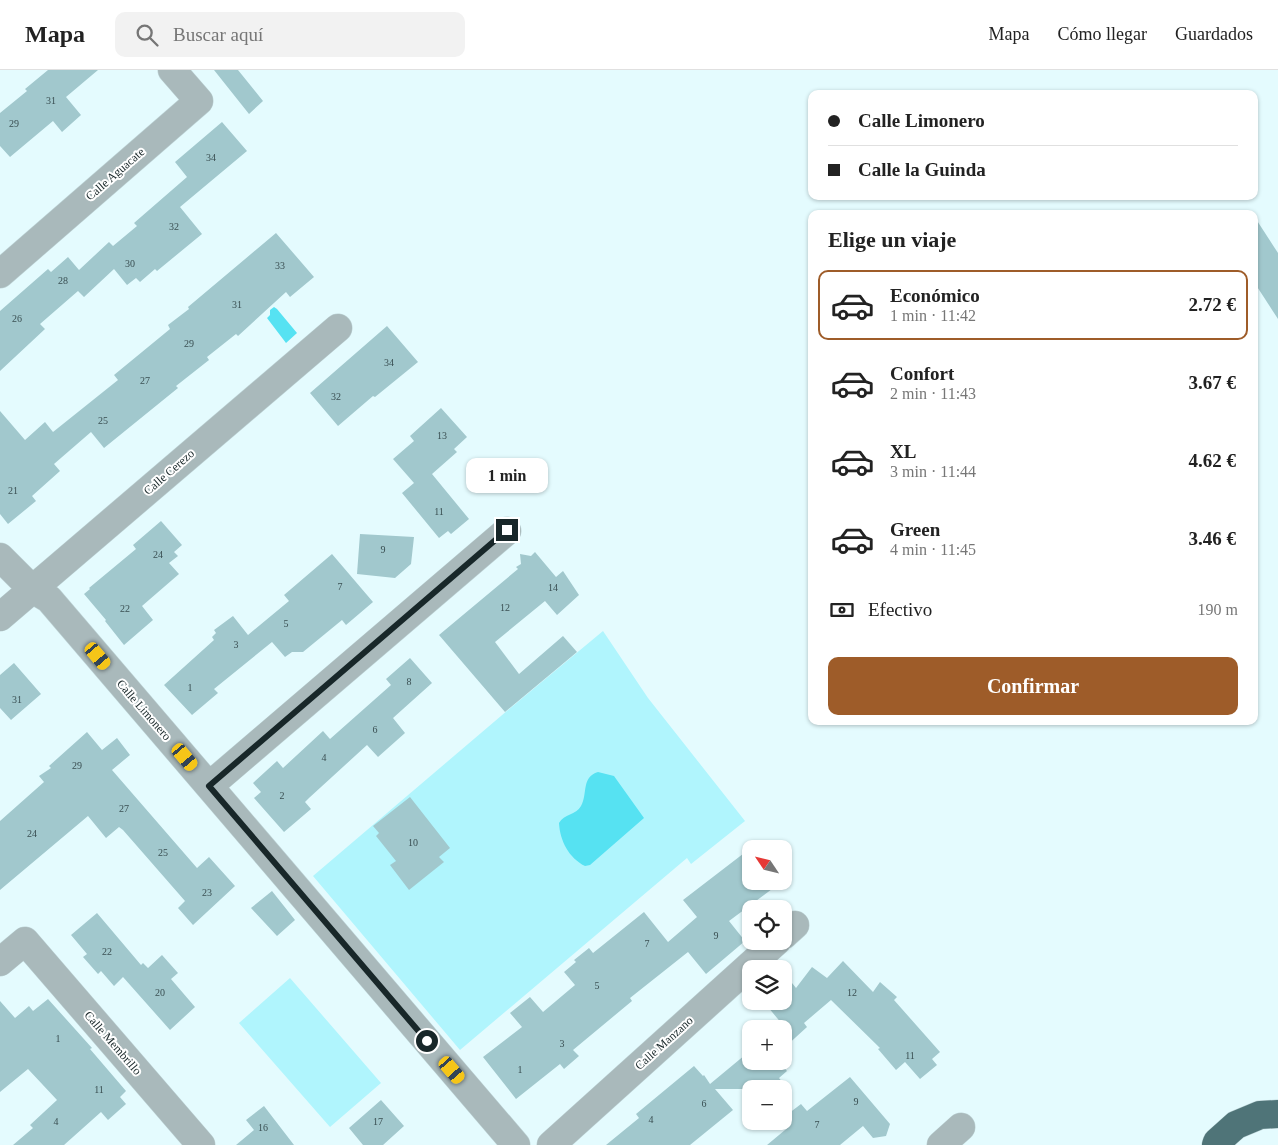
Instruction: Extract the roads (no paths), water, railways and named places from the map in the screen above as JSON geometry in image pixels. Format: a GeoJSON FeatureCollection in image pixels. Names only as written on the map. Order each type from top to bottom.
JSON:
{"type":"FeatureCollection","features":[{"type":"Feature","properties":{"kind":"highway"},"geometry":{"type":"LineString","coordinates":[[1216,1145],[1236,1125],[1260,1115],[1278,1114]]}},
{"type":"Feature","properties":{"kind":"street","name":"Calle Aguacate"},"geometry":{"type":"LineString","coordinates":[[0,274],[199,101],[172,70]]}},
{"type":"Feature","properties":{"kind":"street","name":"Calle Cerezo"},"geometry":{"type":"LineString","coordinates":[[0,617],[338,328]]}},
{"type":"Feature","properties":{"kind":"street"},"geometry":{"type":"LineString","coordinates":[[209,786],[507,530]]}},
{"type":"Feature","properties":{"kind":"street","name":"Calle Limonero"},"geometry":{"type":"LineString","coordinates":[[0,557],[32,590],[49,599],[516,1145]]}},
{"type":"Feature","properties":{"kind":"street","name":"Calle Membrillo"},"geometry":{"type":"LineString","coordinates":[[0,962],[25,941],[189,1141]]}},
{"type":"Feature","properties":{"kind":"street","name":"Calle Manzano"},"geometry":{"type":"LineString","coordinates":[[551,1145],[767,950]]}},
{"type":"Feature","properties":{"kind":"street"},"geometry":{"type":"LineString","coordinates":[[941,1145],[961,1128]]}},
{"type":"Feature","properties":{"kind":"water"},"geometry":{"type":"Polygon","coordinates":[[[274,307],[297,333],[286,343],[267,318],[270,315],[270,310],[274,307]]]}},
{"type":"Feature","properties":{"kind":"water"},"geometry":{"type":"Polygon","coordinates":[[[598,772],[614,776],[644,818],[590,865],[585,866],[579,863],[566,848],[561,836],[559,823],[579,809],[589,778],[598,772]]]}}]}
